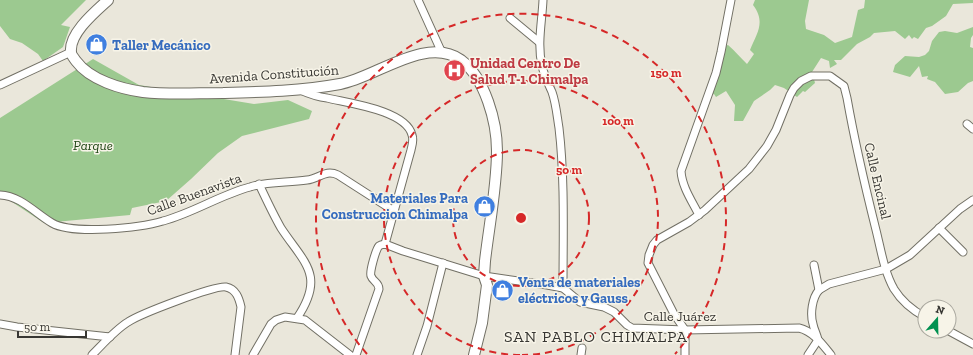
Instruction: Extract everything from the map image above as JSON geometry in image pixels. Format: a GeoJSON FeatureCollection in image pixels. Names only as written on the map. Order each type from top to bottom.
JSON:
{"type":"FeatureCollection","features":[{"type":"Feature","properties":{"kind":"main road"},"geometry":{"type":"LineString","coordinates":[[71,52],[72,41],[77,33],[108,0]]}},
{"type":"Feature","properties":{"kind":"main road","name":"Avenida Constitución"},"geometry":{"type":"LineString","coordinates":[[71,52],[79,65],[85,71],[98,78],[125,88],[142,92],[172,94],[248,92],[342,84],[410,57],[428,53],[442,53],[460,59],[471,70],[486,96],[494,124],[497,152],[484,276],[488,285],[482,323],[474,355]]}},
{"type":"Feature","properties":{"kind":"street"},"geometry":{"type":"LineString","coordinates":[[418,0],[442,53]]}},
{"type":"Feature","properties":{"kind":"street"},"geometry":{"type":"LineString","coordinates":[[385,244],[402,251],[484,276],[563,288],[562,190],[559,129],[552,92],[542,67],[539,33],[543,0]]}},
{"type":"Feature","properties":{"kind":"street"},"geometry":{"type":"LineString","coordinates":[[685,355],[685,330],[674,314],[649,266],[648,260],[653,245],[657,240],[699,215],[689,196],[681,171],[716,73],[731,0]]}},
{"type":"Feature","properties":{"kind":"street"},"geometry":{"type":"LineString","coordinates":[[510,18],[539,42]]}},
{"type":"Feature","properties":{"kind":"street"},"geometry":{"type":"LineString","coordinates":[[0,86],[71,52]]}},
{"type":"Feature","properties":{"kind":"street","name":"Calle Encinal"},"geometry":{"type":"LineString","coordinates":[[699,215],[749,169],[767,146],[776,130],[794,88],[801,81],[812,76],[830,76],[844,86],[848,98],[863,179],[886,269],[894,288],[901,299],[917,313]]}},
{"type":"Feature","properties":{"kind":"street"},"geometry":{"type":"LineString","coordinates":[[295,89],[320,97],[377,109],[394,117],[409,128],[412,134],[413,141],[385,244],[377,249],[370,272],[371,276],[378,284],[379,289],[356,355]]}},
{"type":"Feature","properties":{"kind":"street"},"geometry":{"type":"LineString","coordinates":[[967,124],[973,129]]}},
{"type":"Feature","properties":{"kind":"street","name":"Calle Buenavista"},"geometry":{"type":"LineString","coordinates":[[0,195],[9,196],[16,199],[61,227],[76,229],[118,229],[137,227],[163,221],[236,191],[258,184],[307,180],[330,172],[394,212]]}},
{"type":"Feature","properties":{"kind":"street"},"geometry":{"type":"LineString","coordinates":[[258,184],[281,227],[304,260],[310,273],[311,284],[305,306],[297,318]]}},
{"type":"Feature","properties":{"kind":"street"},"geometry":{"type":"LineString","coordinates":[[808,355],[818,340],[812,319],[813,302],[816,293],[819,290],[829,284],[886,269],[910,255],[960,209],[973,200]]}},
{"type":"Feature","properties":{"kind":"street"},"geometry":{"type":"LineString","coordinates":[[939,228],[963,252]]}},
{"type":"Feature","properties":{"kind":"street"},"geometry":{"type":"LineString","coordinates":[[417,355],[433,304],[443,263]]}},
{"type":"Feature","properties":{"kind":"street"},"geometry":{"type":"LineString","coordinates":[[814,265],[819,290]]}},
{"type":"Feature","properties":{"kind":"street"},"geometry":{"type":"LineString","coordinates":[[92,355],[128,322],[149,312],[220,286],[233,290],[238,295],[241,307],[234,355]]}},
{"type":"Feature","properties":{"kind":"street","name":"Calle Juárez"},"geometry":{"type":"LineString","coordinates":[[563,288],[580,302],[604,307],[614,312],[632,328],[685,330],[799,328],[805,330],[824,345],[831,355]]}},
{"type":"Feature","properties":{"kind":"street"},"geometry":{"type":"LineString","coordinates":[[253,355],[266,332],[276,320],[280,318],[297,318],[305,320],[350,355]]}},
{"type":"Feature","properties":{"kind":"street"},"geometry":{"type":"LineString","coordinates":[[0,324],[110,337]]}},
{"type":"Feature","properties":{"kind":"street"},"geometry":{"type":"LineString","coordinates":[[957,335],[973,344]]}},
{"type":"Feature","properties":{"kind":"green space"},"geometry":{"type":"Polygon","coordinates":[[[0,0],[86,0],[61,25],[70,27],[63,47],[43,61],[38,54],[22,43],[10,39],[0,26],[0,0]]]}},
{"type":"Feature","properties":{"kind":"green space"},"geometry":{"type":"Polygon","coordinates":[[[755,0],[809,0],[805,21],[806,29],[824,35],[835,43],[852,37],[858,10],[864,8],[865,0],[973,0],[973,3],[953,4],[946,16],[932,26],[926,28],[918,39],[914,37],[912,39],[909,35],[905,39],[895,31],[874,33],[857,44],[841,60],[834,60],[837,64],[830,68],[829,61],[821,58],[812,72],[815,83],[805,92],[803,91],[797,97],[784,88],[775,85],[754,101],[743,121],[734,121],[735,105],[726,91],[716,97],[714,94],[712,95],[709,90],[718,48],[728,45],[747,64],[754,54],[750,50],[760,22],[757,11],[753,5],[755,0]]]}},
{"type":"Feature","properties":{"kind":"green space"},"geometry":{"type":"Polygon","coordinates":[[[973,27],[970,47],[973,48],[973,81],[968,83],[958,92],[945,94],[935,82],[927,79],[928,76],[922,77],[919,66],[910,77],[893,72],[895,65],[905,56],[919,57],[925,55],[929,51],[932,41],[939,32],[945,31],[957,33],[973,27]]]}},
{"type":"Feature","properties":{"kind":"green space","name":"Parque"},"geometry":{"type":"Polygon","coordinates":[[[93,59],[139,85],[254,104],[288,100],[312,111],[309,119],[242,136],[218,153],[166,201],[132,208],[130,215],[44,223],[3,196],[0,196],[0,118],[93,59]]]}},
{"type":"Feature","properties":{"kind":"place","name":"Taller Mecánico"},"geometry":{"type":"Point","coordinates":[97,45]}},
{"type":"Feature","properties":{"kind":"place","name":"Unidad Centro De Salud T-1 Chimalpa"},"geometry":{"type":"Point","coordinates":[454,71]}},
{"type":"Feature","properties":{"kind":"place","name":"Materiales Para Construccion Chimalpa"},"geometry":{"type":"Point","coordinates":[484,206]}},
{"type":"Feature","properties":{"kind":"place","name":"Venta de materiales eléctricos y Gauss"},"geometry":{"type":"Point","coordinates":[503,290]}},
{"type":"Feature","properties":{"kind":"district","name":"SAN PABLO CHIMALPA"},"geometry":{"type":"Point","coordinates":[596,336]}}]}
